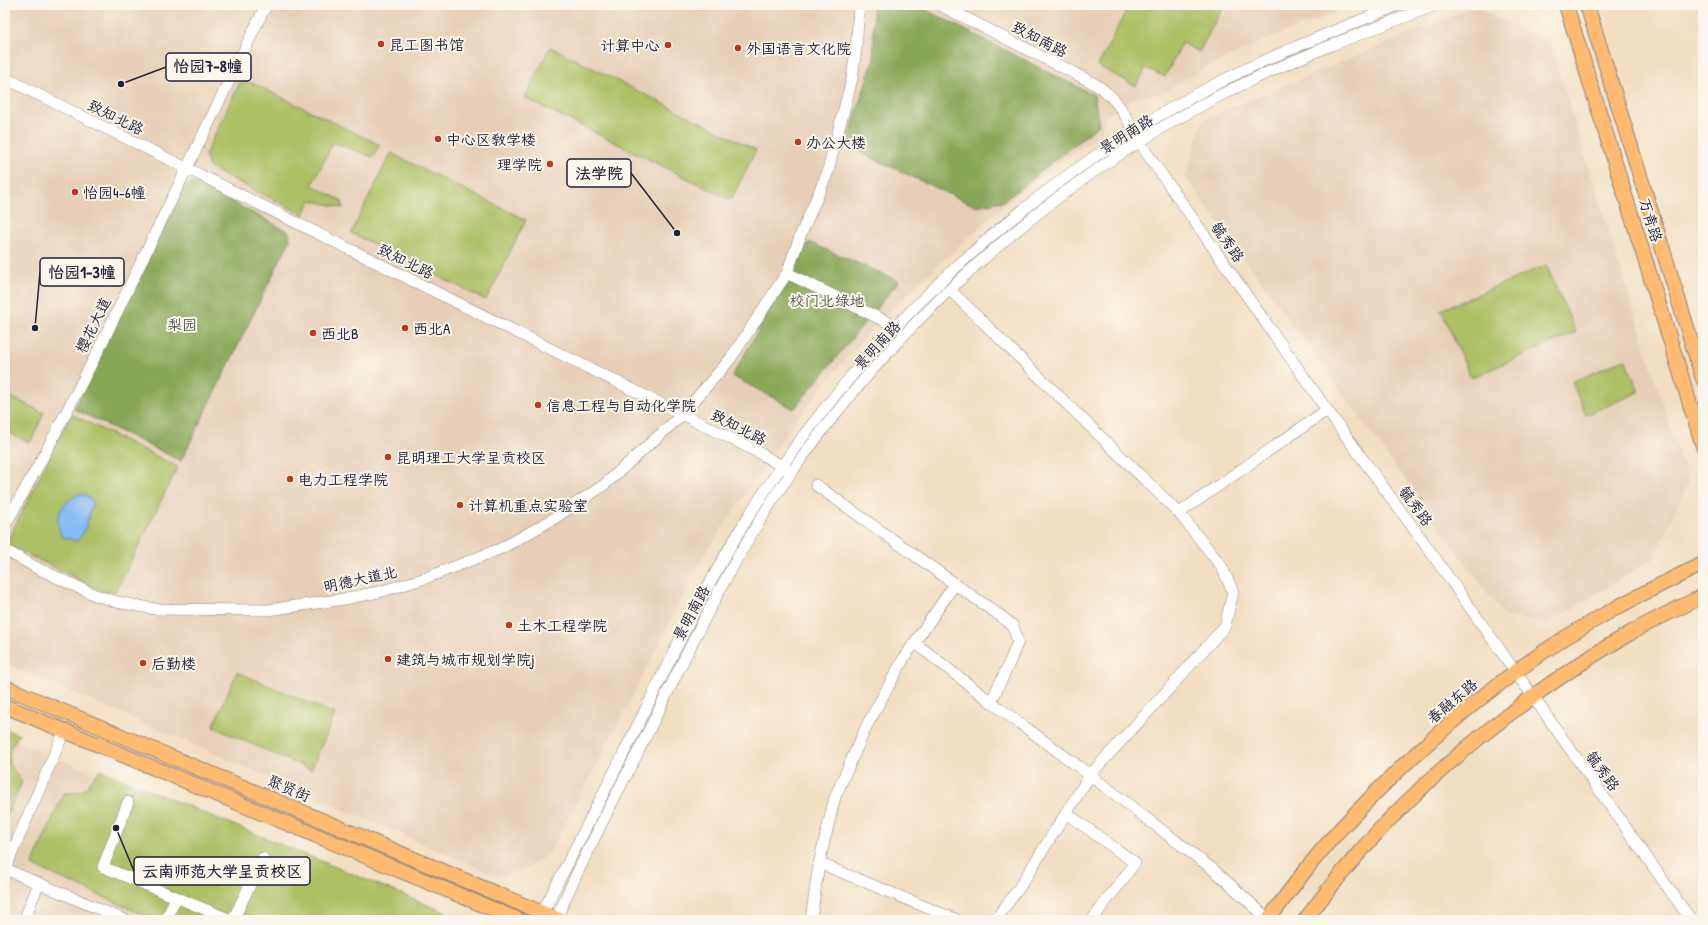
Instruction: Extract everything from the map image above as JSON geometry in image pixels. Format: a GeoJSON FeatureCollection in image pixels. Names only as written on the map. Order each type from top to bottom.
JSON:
{"type":"FeatureCollection","features":[{"type":"Feature","properties":{"kind":"main road","name":"万青路"},"geometry":{"type":"LineString","coordinates":[[1566,5],[1703,446]]}},
{"type":"Feature","properties":{"kind":"main road","name":"万青路"},"geometry":{"type":"LineString","coordinates":[[1587,5],[1703,379]]}},
{"type":"Feature","properties":{"kind":"main road","name":"春融东路"},"geometry":{"type":"LineString","coordinates":[[1268,920],[1347,822],[1396,773],[1450,724],[1514,672],[1603,615],[1703,564]]}},
{"type":"Feature","properties":{"kind":"main road"},"geometry":{"type":"LineString","coordinates":[[1305,920],[1333,883],[1401,808],[1465,750],[1580,664],[1628,634],[1703,596]]}},
{"type":"Feature","properties":{"kind":"main road","name":"聚贤街"},"geometry":{"type":"LineString","coordinates":[[5,687],[541,917],[557,920]]}},
{"type":"Feature","properties":{"kind":"main road"},"geometry":{"type":"LineString","coordinates":[[5,706],[64,732],[519,920]]}},
{"type":"Feature","properties":{"kind":"street","name":"樱花大道"},"geometry":{"type":"LineString","coordinates":[[5,525],[42,459],[98,351],[266,5]]}},
{"type":"Feature","properties":{"kind":"street","name":"明德大道北"},"geometry":{"type":"LineString","coordinates":[[5,550],[39,569],[95,595],[117,602],[155,609],[267,610],[338,600],[372,594],[399,587],[456,567],[502,548],[525,536],[574,506],[604,485],[682,415],[731,358],[787,273],[800,234],[826,174],[852,79],[856,50],[859,5]]}},
{"type":"Feature","properties":{"kind":"street","name":"致知南路"},"geometry":{"type":"LineString","coordinates":[[940,5],[1096,85],[1106,92],[1120,108]]}},
{"type":"Feature","properties":{"kind":"street","name":"景明南路"},"geometry":{"type":"LineString","coordinates":[[541,917],[681,638],[742,526],[781,467],[833,397],[897,327],[991,235],[1044,193],[1112,145],[1209,88],[1271,57],[1399,5]]}},
{"type":"Feature","properties":{"kind":"street","name":"景明南路"},"geometry":{"type":"LineString","coordinates":[[557,920],[695,636],[752,532],[792,473],[843,404],[884,357],[950,290],[1000,244],[1052,203],[1139,142],[1190,111],[1276,68],[1359,34],[1436,5]]}},
{"type":"Feature","properties":{"kind":"street","name":"致知北路"},"geometry":{"type":"LineString","coordinates":[[5,78],[758,452],[792,473]]}},
{"type":"Feature","properties":{"kind":"street","name":"毓秀路"},"geometry":{"type":"LineString","coordinates":[[1120,108],[1139,142],[1327,410],[1430,551],[1514,672],[1691,920]]}},
{"type":"Feature","properties":{"kind":"street"},"geometry":{"type":"LineString","coordinates":[[787,273],[897,327]]}},
{"type":"Feature","properties":{"kind":"street"},"geometry":{"type":"LineString","coordinates":[[950,290],[1179,513],[1222,567],[1233,592],[1225,626],[1090,775],[1019,888],[996,919],[992,920]]}},
{"type":"Feature","properties":{"kind":"street"},"geometry":{"type":"LineString","coordinates":[[1179,513],[1327,410]]}},
{"type":"Feature","properties":{"kind":"street"},"geometry":{"type":"LineString","coordinates":[[816,485],[1013,626],[1018,642],[991,702]]}},
{"type":"Feature","properties":{"kind":"street"},"geometry":{"type":"LineString","coordinates":[[811,920],[819,863],[835,797],[867,725],[904,658],[955,584]]}},
{"type":"Feature","properties":{"kind":"street"},"geometry":{"type":"LineString","coordinates":[[915,643],[1215,871],[1268,920]]}},
{"type":"Feature","properties":{"kind":"street"},"geometry":{"type":"LineString","coordinates":[[64,732],[5,869],[125,920]]}},
{"type":"Feature","properties":{"kind":"street"},"geometry":{"type":"LineString","coordinates":[[128,802],[103,867],[232,920],[263,858]]}},
{"type":"Feature","properties":{"kind":"street"},"geometry":{"type":"LineString","coordinates":[[1066,813],[1135,863],[1092,920]]}},
{"type":"Feature","properties":{"kind":"street"},"geometry":{"type":"LineString","coordinates":[[819,863],[957,920]]}},
{"type":"Feature","properties":{"kind":"street"},"geometry":{"type":"LineString","coordinates":[[24,920],[39,883]]}},
{"type":"Feature","properties":{"kind":"street"},"geometry":{"type":"LineString","coordinates":[[166,920],[176,897]]}},
{"type":"Feature","properties":{"kind":"shaded area","name":"昆明理工大学呈贡校区"},"geometry":{"type":"Polygon","coordinates":[[[5,5],[1354,5],[1272,37],[1201,70],[1161,94],[1136,97],[1106,116],[1101,133],[1010,200],[928,274],[875,325],[821,388],[781,441],[702,558],[626,709],[548,855],[525,869],[499,877],[5,663],[5,5]]]}},
{"type":"Feature","properties":{"kind":"shaded area"},"geometry":{"type":"Polygon","coordinates":[[[1475,7],[1550,44],[1688,483],[1653,559],[1547,624],[1504,616],[1185,177],[1203,119],[1475,7]]]}},
{"type":"Feature","properties":{"kind":"shaded area"},"geometry":{"type":"Polygon","coordinates":[[[5,736],[448,920],[5,920],[5,736]]]}},
{"type":"Feature","properties":{"kind":"green space"},"geometry":{"type":"Polygon","coordinates":[[[873,5],[916,5],[1094,95],[1099,125],[1004,201],[975,206],[846,146],[874,57],[873,5]]]}},
{"type":"Feature","properties":{"kind":"green space"},"geometry":{"type":"Polygon","coordinates":[[[1129,5],[1224,5],[1199,52],[1182,43],[1165,77],[1146,68],[1136,86],[1098,66],[1129,5]]]}},
{"type":"Feature","properties":{"kind":"green space"},"geometry":{"type":"Polygon","coordinates":[[[550,47],[756,150],[731,200],[525,98],[550,47]]]}},
{"type":"Feature","properties":{"kind":"green space"},"geometry":{"type":"Polygon","coordinates":[[[242,78],[380,145],[373,157],[333,142],[312,185],[342,201],[343,208],[310,200],[304,215],[209,167],[205,155],[242,78]]]}},
{"type":"Feature","properties":{"kind":"green space"},"geometry":{"type":"Polygon","coordinates":[[[391,153],[526,220],[486,300],[351,233],[391,153]]]}},
{"type":"Feature","properties":{"kind":"green space","name":"梨园"},"geometry":{"type":"Polygon","coordinates":[[[197,183],[289,232],[290,240],[181,461],[74,409],[184,185],[197,183]]]}},
{"type":"Feature","properties":{"kind":"green space","name":"校门北绿地"},"geometry":{"type":"Polygon","coordinates":[[[809,242],[899,281],[794,409],[732,376],[809,242]]]}},
{"type":"Feature","properties":{"kind":"green space"},"geometry":{"type":"Polygon","coordinates":[[[1546,265],[1576,332],[1471,378],[1441,310],[1546,265]]]}},
{"type":"Feature","properties":{"kind":"green space"},"geometry":{"type":"Polygon","coordinates":[[[1625,359],[1639,392],[1586,415],[1572,382],[1625,359]]]}},
{"type":"Feature","properties":{"kind":"green space"},"geometry":{"type":"Polygon","coordinates":[[[5,394],[44,413],[30,443],[5,431],[5,394]]]}},
{"type":"Feature","properties":{"kind":"green space"},"geometry":{"type":"Polygon","coordinates":[[[71,414],[178,467],[116,591],[107,593],[10,546],[8,540],[71,414]]]}},
{"type":"Feature","properties":{"kind":"green space"},"geometry":{"type":"Polygon","coordinates":[[[237,672],[335,714],[311,770],[213,727],[237,672]]]}},
{"type":"Feature","properties":{"kind":"green space"},"geometry":{"type":"Polygon","coordinates":[[[5,729],[19,735],[10,748],[9,764],[22,782],[5,819],[5,729]]]}},
{"type":"Feature","properties":{"kind":"green space"},"geometry":{"type":"Polygon","coordinates":[[[100,770],[464,920],[155,920],[32,865],[64,793],[72,793],[83,790],[100,770]]]}},
{"type":"Feature","properties":{"kind":"water"},"geometry":{"type":"Polygon","coordinates":[[[79,494],[88,496],[93,503],[84,532],[77,541],[62,537],[59,530],[58,517],[67,502],[79,494]]]}},
{"type":"Feature","properties":{"kind":"place","name":"昆工图书馆"},"geometry":{"type":"Point","coordinates":[381,44]}},
{"type":"Feature","properties":{"kind":"place","name":"计算中心"},"geometry":{"type":"Point","coordinates":[668,45]}},
{"type":"Feature","properties":{"kind":"place","name":"外国语言文化院"},"geometry":{"type":"Point","coordinates":[738,48]}},
{"type":"Feature","properties":{"kind":"place","name":"怡园7-8幢"},"geometry":{"type":"Point","coordinates":[121,84]}},
{"type":"Feature","properties":{"kind":"place","name":"中心区教学楼"},"geometry":{"type":"Point","coordinates":[438,139]}},
{"type":"Feature","properties":{"kind":"place","name":"办公大楼"},"geometry":{"type":"Point","coordinates":[798,142]}},
{"type":"Feature","properties":{"kind":"place","name":"理学院"},"geometry":{"type":"Point","coordinates":[550,164]}},
{"type":"Feature","properties":{"kind":"place","name":"怡园4-6幢"},"geometry":{"type":"Point","coordinates":[75,192]}},
{"type":"Feature","properties":{"kind":"place","name":"法学院"},"geometry":{"type":"Point","coordinates":[677,233]}},
{"type":"Feature","properties":{"kind":"place","name":"怡园1-3幢"},"geometry":{"type":"Point","coordinates":[35,328]}},
{"type":"Feature","properties":{"kind":"place","name":"西北A"},"geometry":{"type":"Point","coordinates":[405,328]}},
{"type":"Feature","properties":{"kind":"place","name":"西北B"},"geometry":{"type":"Point","coordinates":[313,333]}},
{"type":"Feature","properties":{"kind":"place","name":"信息工程与自动化学院"},"geometry":{"type":"Point","coordinates":[538,405]}},
{"type":"Feature","properties":{"kind":"place","name":"昆明理工大学呈贡校区"},"geometry":{"type":"Point","coordinates":[388,457]}},
{"type":"Feature","properties":{"kind":"place","name":"电力工程学院"},"geometry":{"type":"Point","coordinates":[290,479]}},
{"type":"Feature","properties":{"kind":"place","name":"计算机重点实验室"},"geometry":{"type":"Point","coordinates":[460,505]}},
{"type":"Feature","properties":{"kind":"place","name":"土木工程学院"},"geometry":{"type":"Point","coordinates":[509,625]}},
{"type":"Feature","properties":{"kind":"place","name":"建筑与城市规划学院j"},"geometry":{"type":"Point","coordinates":[388,659]}},
{"type":"Feature","properties":{"kind":"place","name":"后勤楼"},"geometry":{"type":"Point","coordinates":[143,663]}},
{"type":"Feature","properties":{"kind":"place","name":"云南师范大学呈贡校区"},"geometry":{"type":"Point","coordinates":[116,828]}}]}
